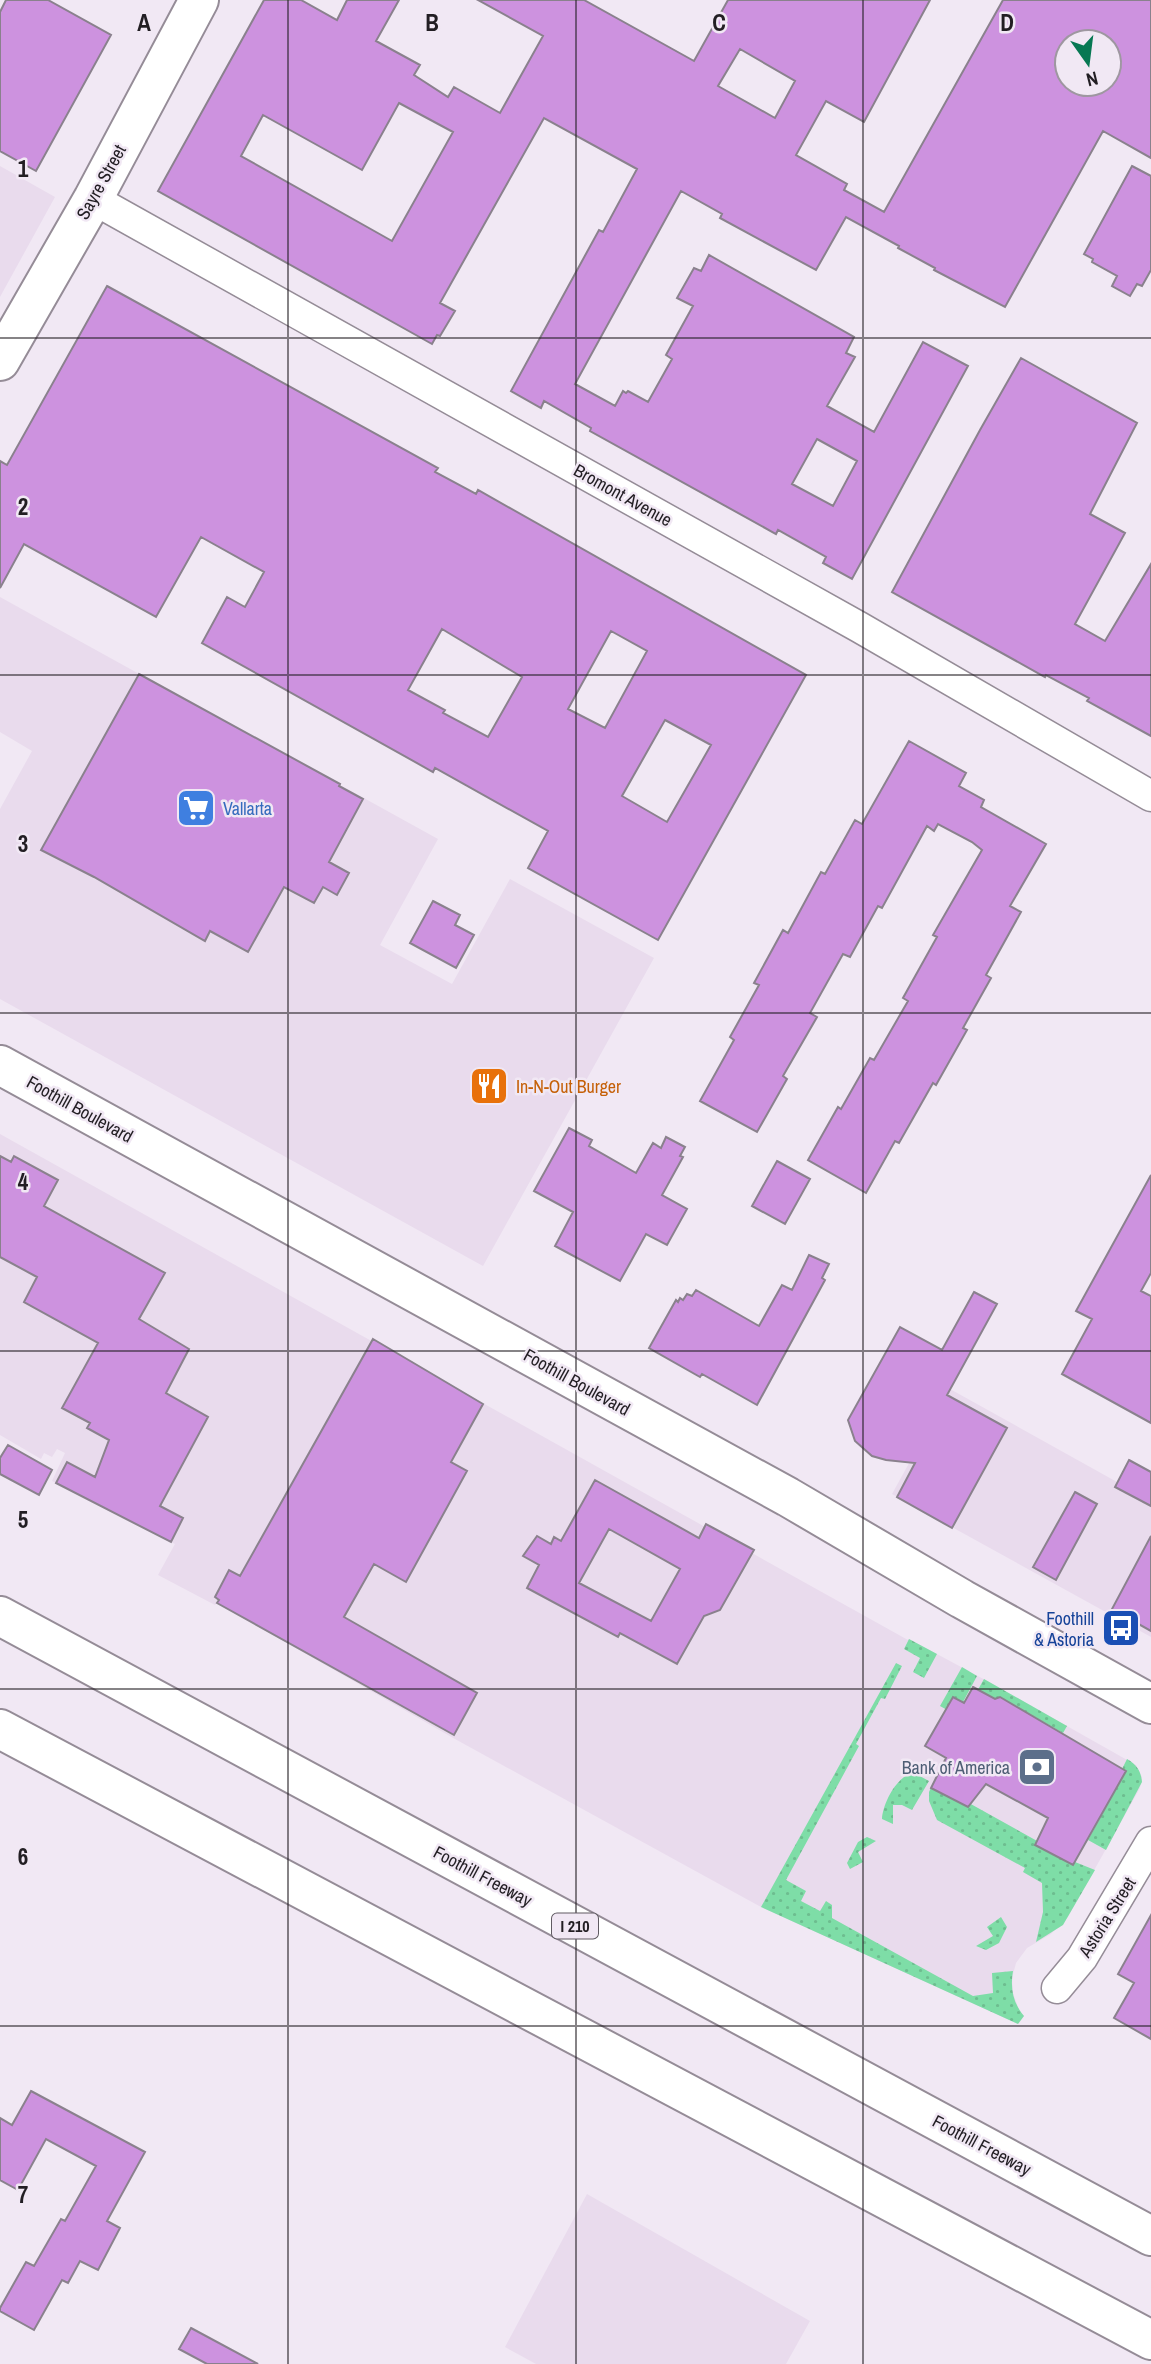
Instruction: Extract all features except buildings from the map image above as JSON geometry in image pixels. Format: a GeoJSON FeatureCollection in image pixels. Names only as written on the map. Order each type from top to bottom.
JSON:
{"type":"FeatureCollection","features":[{"type":"Feature","properties":{"kind":"main road","name":"Sayre Street"},"geometry":{"type":"LineString","coordinates":[[0,361],[93,200],[199,0]]}},
{"type":"Feature","properties":{"kind":"main road","name":"Foothill Boulevard"},"geometry":{"type":"LineString","coordinates":[[0,1065],[788,1497],[979,1609],[1151,1704]]}},
{"type":"Feature","properties":{"kind":"main road","name":"Foothill Freeway"},"geometry":{"type":"LineString","coordinates":[[0,1616],[1151,2236]]}},
{"type":"Feature","properties":{"kind":"main road"},"geometry":{"type":"LineString","coordinates":[[0,1730],[1151,2340]]}},
{"type":"Feature","properties":{"kind":"street","name":"Bromont Avenue"},"geometry":{"type":"LineString","coordinates":[[93,200],[859,626],[1151,796]]}},
{"type":"Feature","properties":{"kind":"street","name":"Astoria Street"},"geometry":{"type":"LineString","coordinates":[[1057,1988],[1082,1958],[1151,1842]]}},
{"type":"Feature","properties":{"kind":"shaded area"},"geometry":{"type":"Polygon","coordinates":[[[0,166],[55,197],[0,297],[0,166]]]}},
{"type":"Feature","properties":{"kind":"shaded area"},"geometry":{"type":"Polygon","coordinates":[[[0,597],[438,839],[380,945],[452,984],[510,879],[654,958],[483,1266],[0,999],[0,809],[32,751],[0,732],[0,597]]]}},
{"type":"Feature","properties":{"kind":"shaded area"},"geometry":{"type":"Polygon","coordinates":[[[0,1134],[1136,1765],[1142,1777],[1140,1788],[1068,1917],[1051,1934],[1027,1948],[1016,1963],[1012,1978],[1013,1993],[1024,2016],[1018,2024],[761,1907],[455,1739],[217,1603],[215,1605],[158,1575],[175,1544],[52,1481],[65,1453],[57,1449],[52,1457],[44,1453],[41,1459],[0,1435],[0,1134]]]}},
{"type":"Feature","properties":{"kind":"shaded area"},"geometry":{"type":"Polygon","coordinates":[[[950,1389],[1117,1482],[1151,1472],[1151,1637],[892,1494],[950,1389]]]}},
{"type":"Feature","properties":{"kind":"shaded area"},"geometry":{"type":"Polygon","coordinates":[[[587,2194],[810,2321],[786,2364],[536,2364],[505,2347],[587,2194]]]}},
{"type":"Feature","properties":{"kind":"green space"},"geometry":{"type":"Polygon","coordinates":[[[909,1639],[937,1654],[924,1678],[913,1672],[920,1658],[904,1649],[909,1639]]]}},
{"type":"Feature","properties":{"kind":"green space"},"geometry":{"type":"Polygon","coordinates":[[[896,1663],[902,1666],[885,1699],[881,1698],[856,1744],[859,1746],[786,1880],[806,1891],[801,1901],[820,1911],[826,1901],[832,1905],[832,1918],[973,1996],[993,1993],[992,1973],[1013,1971],[1013,1995],[1024,2016],[1018,2024],[761,1907],[896,1663]]]}},
{"type":"Feature","properties":{"kind":"green space"},"geometry":{"type":"Polygon","coordinates":[[[962,1667],[977,1676],[956,1715],[940,1706],[962,1667]]]}},
{"type":"Feature","properties":{"kind":"green space"},"geometry":{"type":"Polygon","coordinates":[[[984,1679],[1067,1726],[1063,1733],[1000,1697],[962,1718],[984,1679]]]}},
{"type":"Feature","properties":{"kind":"green space"},"geometry":{"type":"Polygon","coordinates":[[[1127,1759],[1138,1769],[1142,1782],[1106,1850],[1088,1840],[1126,1771],[1122,1769],[1127,1759]]]}},
{"type":"Feature","properties":{"kind":"green space"},"geometry":{"type":"Polygon","coordinates":[[[914,1773],[929,1781],[912,1810],[902,1805],[893,1805],[893,1824],[882,1819],[892,1791],[902,1779],[914,1773]]]}},
{"type":"Feature","properties":{"kind":"green space"},"geometry":{"type":"Polygon","coordinates":[[[933,1783],[1075,1862],[1095,1870],[1063,1925],[1036,1942],[1043,1912],[1042,1883],[1023,1872],[1025,1868],[937,1820],[929,1801],[933,1783]]]}},
{"type":"Feature","properties":{"kind":"green space"},"geometry":{"type":"Polygon","coordinates":[[[867,1837],[876,1841],[858,1852],[863,1862],[850,1869],[847,1863],[858,1842],[867,1837]]]}},
{"type":"Feature","properties":{"kind":"green space"},"geometry":{"type":"Polygon","coordinates":[[[1001,1917],[1007,1927],[999,1943],[986,1950],[976,1946],[993,1936],[987,1927],[1001,1917]]]}},
{"type":"Feature","properties":{"kind":"place","name":"Vallarta"},"geometry":{"type":"Point","coordinates":[196,808]}},
{"type":"Feature","properties":{"kind":"place","name":"In-N-Out Burger"},"geometry":{"type":"Point","coordinates":[489,1086]}},
{"type":"Feature","properties":{"kind":"place","name":"Foothill & Astoria"},"geometry":{"type":"Point","coordinates":[1121,1628]}},
{"type":"Feature","properties":{"kind":"place","name":"Bank of America"},"geometry":{"type":"Point","coordinates":[1037,1767]}}]}
